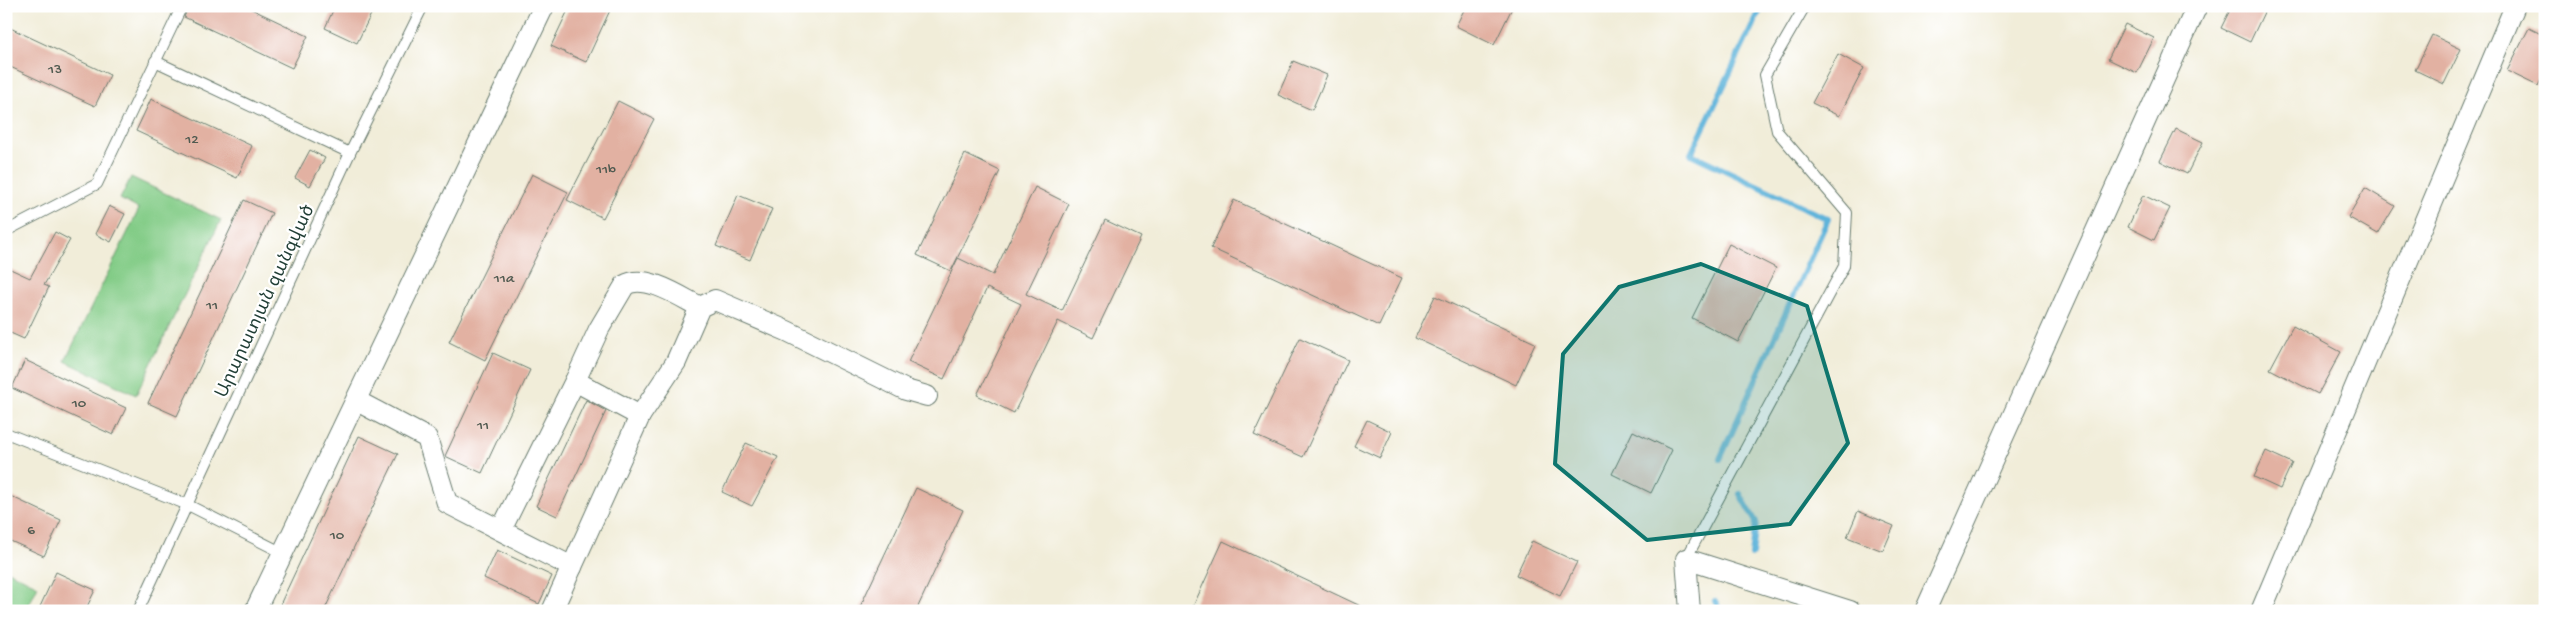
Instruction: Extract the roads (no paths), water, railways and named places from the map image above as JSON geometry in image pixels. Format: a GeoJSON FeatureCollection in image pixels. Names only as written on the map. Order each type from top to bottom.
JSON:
{"type":"FeatureCollection","features":[{"type":"Feature","properties":{"kind":"street"},"geometry":{"type":"LineString","coordinates":[[255,611],[357,401],[544,6]]}},
{"type":"Feature","properties":{"kind":"street"},"geometry":{"type":"LineString","coordinates":[[1925,611],[2197,6]]}},
{"type":"Feature","properties":{"kind":"street"},"geometry":{"type":"LineString","coordinates":[[2261,611],[2515,6]]}},
{"type":"Feature","properties":{"kind":"street"},"geometry":{"type":"LineString","coordinates":[[501,530],[599,329],[625,285],[633,280],[641,280],[700,307]]}},
{"type":"Feature","properties":{"kind":"street"},"geometry":{"type":"LineString","coordinates":[[552,611],[640,416],[676,362],[700,307],[715,300],[787,331],[906,390],[927,396]]}},
{"type":"Feature","properties":{"kind":"street"},"geometry":{"type":"LineString","coordinates":[[575,381],[640,416]]}},
{"type":"Feature","properties":{"kind":"street"},"geometry":{"type":"LineString","coordinates":[[357,401],[427,438],[447,503],[572,566]]}},
{"type":"Feature","properties":{"kind":"street"},"geometry":{"type":"LineString","coordinates":[[1690,611],[1686,559],[1850,611]]}},
{"type":"Feature","properties":{"kind":"lane"},"geometry":{"type":"LineString","coordinates":[[6,231],[97,184],[182,6]]}},
{"type":"Feature","properties":{"kind":"lane","name":"Արարատյան զանգված"},"geometry":{"type":"LineString","coordinates":[[138,611],[350,153],[423,6]]}},
{"type":"Feature","properties":{"kind":"lane"},"geometry":{"type":"LineString","coordinates":[[1686,559],[1844,266],[1847,213],[1776,131],[1765,75],[1805,6]]}},
{"type":"Feature","properties":{"kind":"lane"},"geometry":{"type":"LineString","coordinates":[[155,61],[350,153]]}},
{"type":"Feature","properties":{"kind":"lane"},"geometry":{"type":"LineString","coordinates":[[6,433],[188,505],[283,553]]}},
{"type":"Feature","properties":{"kind":"waterway"},"geometry":{"type":"LineString","coordinates":[[1720,459],[1828,219],[1691,154],[1762,6]]}},
{"type":"Feature","properties":{"kind":"waterway"},"geometry":{"type":"LineString","coordinates":[[1740,494],[1756,522],[1752,555]]}},
{"type":"Feature","properties":{"kind":"waterway"},"geometry":{"type":"LineString","coordinates":[[1715,601],[1720,611]]}}]}
